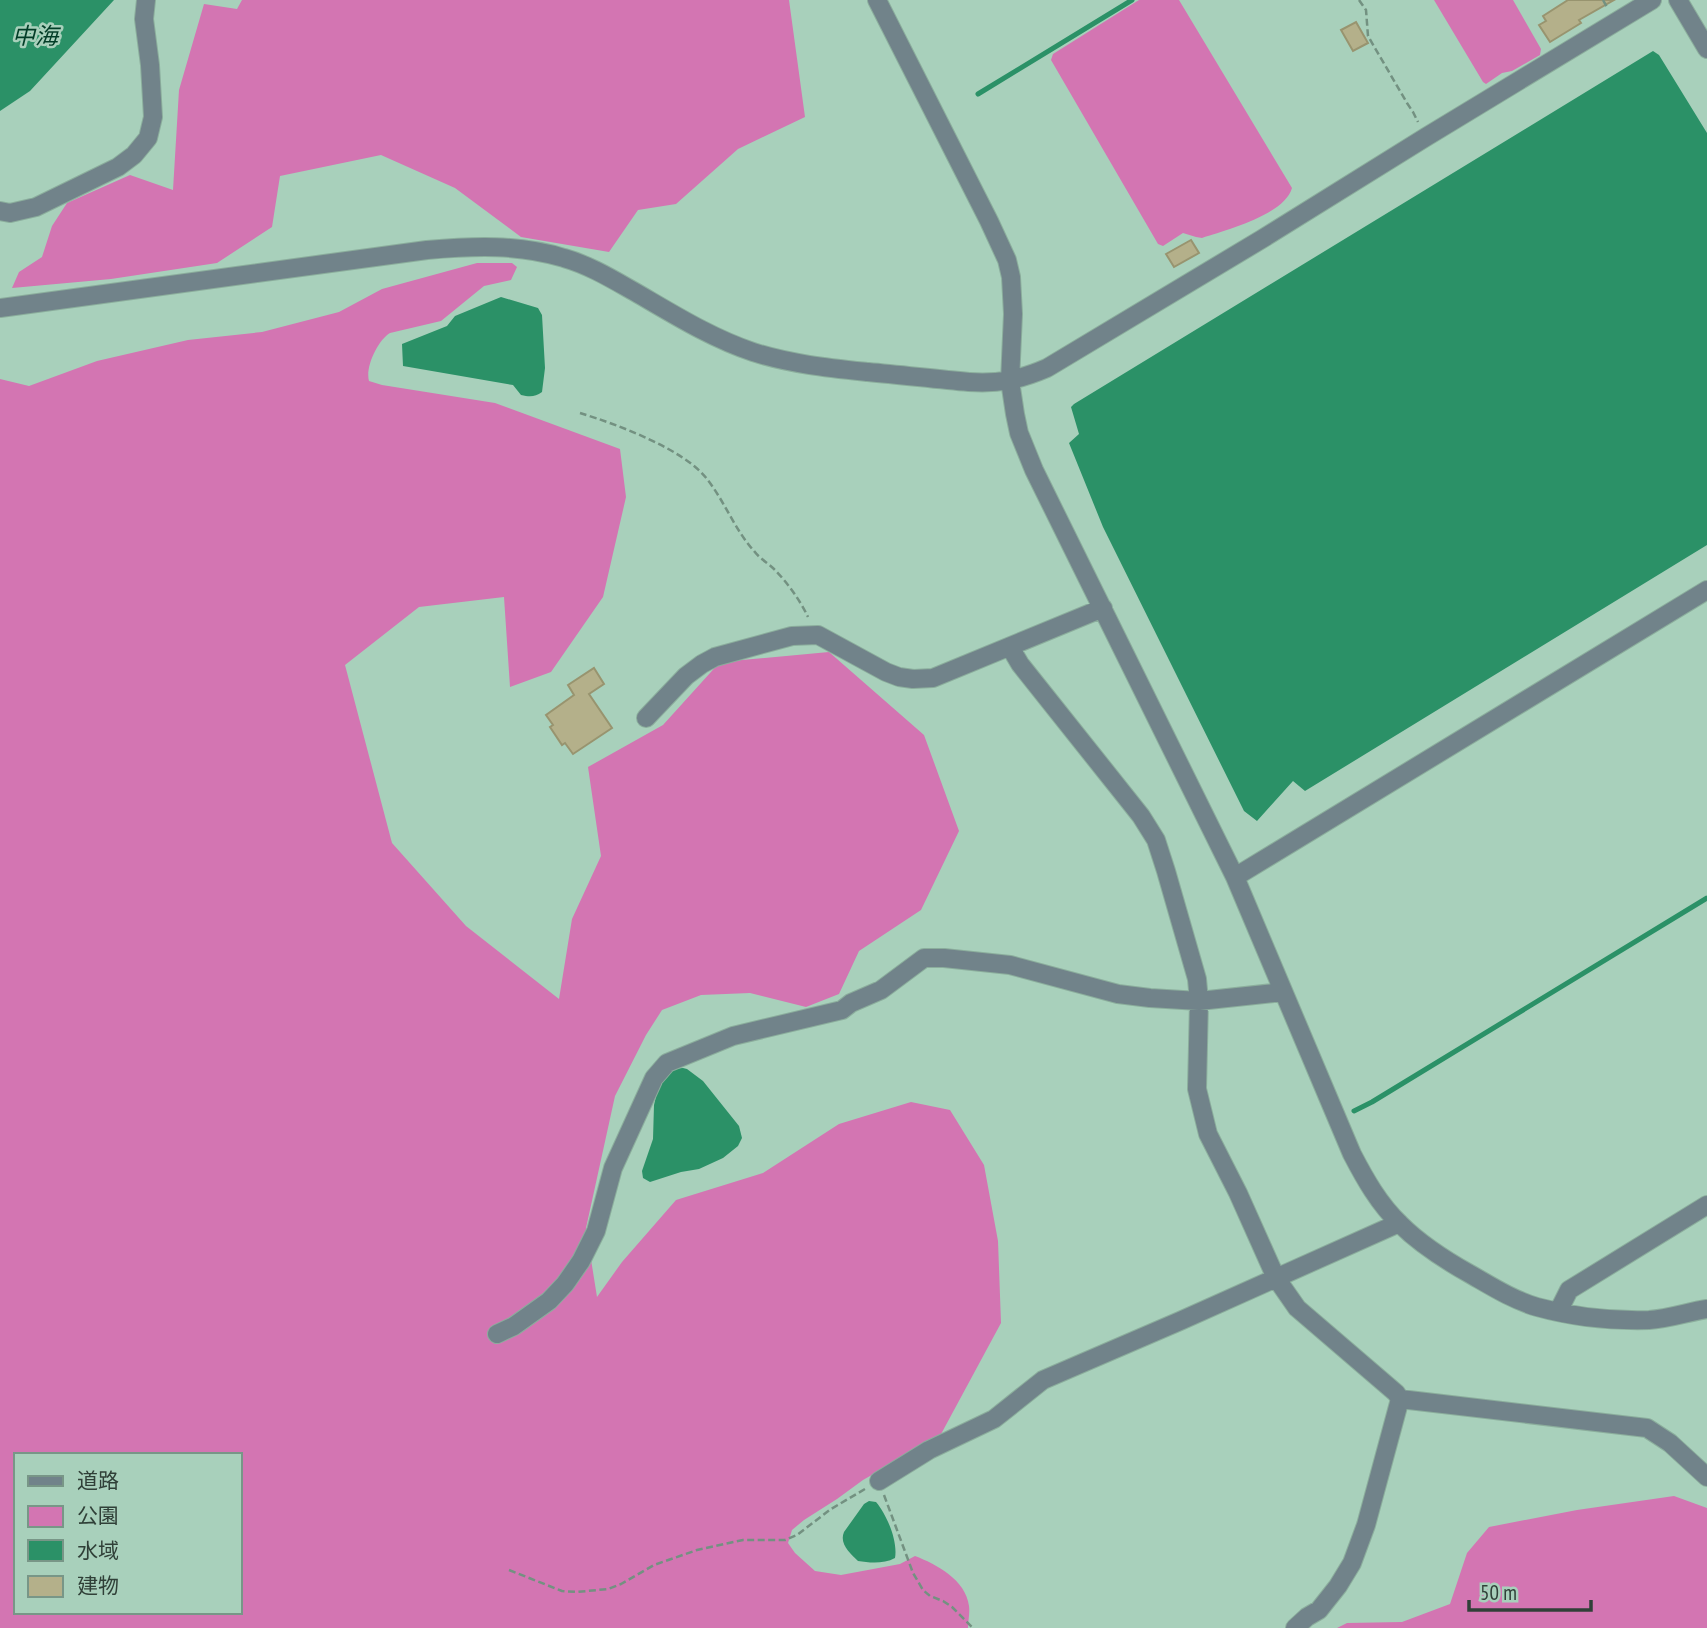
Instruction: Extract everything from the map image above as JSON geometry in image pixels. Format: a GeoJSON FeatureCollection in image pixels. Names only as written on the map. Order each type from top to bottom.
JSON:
{"type":"FeatureCollection","features":[{"type":"Feature","properties":{"kind":"street"},"geometry":{"type":"LineString","coordinates":[[0,211],[10,213],[36,207],[118,167],[134,155],[148,138],[153,117],[144,19],[146,0]]}},
{"type":"Feature","properties":{"kind":"street"},"geometry":{"type":"LineString","coordinates":[[877,0],[1007,260],[1012,277],[1013,314],[1010,380],[1019,433],[1034,470],[1235,877],[1364,1178],[1399,1223],[1427,1248],[1511,1297],[1536,1307],[1594,1318],[1622,1320],[1653,1320],[1707,1308]]}},
{"type":"Feature","properties":{"kind":"street"},"geometry":{"type":"LineString","coordinates":[[0,308],[427,250],[470,246],[504,247],[550,254],[586,266],[711,335],[778,359],[828,368],[968,382],[992,383],[1010,380],[1047,368],[1652,0]]}},
{"type":"Feature","properties":{"kind":"street"},"geometry":{"type":"LineString","coordinates":[[1678,0],[1707,49]]}},
{"type":"Feature","properties":{"kind":"street"},"geometry":{"type":"LineString","coordinates":[[1235,877],[1707,590]]}},
{"type":"Feature","properties":{"kind":"street"},"geometry":{"type":"LineString","coordinates":[[646,718],[686,676],[709,660],[792,635],[818,635],[899,677],[933,678],[1103,608]]}},
{"type":"Feature","properties":{"kind":"street"},"geometry":{"type":"LineString","coordinates":[[1010,647],[1020,664],[1141,816],[1156,839],[1197,979],[1197,1089],[1209,1134],[1276,1278],[1297,1308],[1400,1399],[1353,1563],[1319,1610],[1294,1628]]}},
{"type":"Feature","properties":{"kind":"street"},"geometry":{"type":"LineString","coordinates":[[497,1334],[514,1326],[549,1301],[581,1261],[596,1231],[612,1168],[654,1077],[667,1063],[733,1036],[842,1010],[851,1003],[881,990],[924,958],[1010,965],[1118,994],[1199,1001],[1283,992]]}},
{"type":"Feature","properties":{"kind":"street"},"geometry":{"type":"LineString","coordinates":[[1558,1311],[1569,1290],[1707,1205]]}},
{"type":"Feature","properties":{"kind":"street"},"geometry":{"type":"LineString","coordinates":[[879,1481],[929,1450],[994,1419],[1043,1380],[1399,1223]]}},
{"type":"Feature","properties":{"kind":"street"},"geometry":{"type":"LineString","coordinates":[[1400,1399],[1647,1428],[1670,1443],[1707,1477]]}},
{"type":"Feature","properties":{"kind":"path"},"geometry":{"type":"LineString","coordinates":[[1359,0],[1366,10],[1368,36],[1426,137]]}},
{"type":"Feature","properties":{"kind":"path"},"geometry":{"type":"LineString","coordinates":[[580,413],[652,440],[690,464],[706,478],[754,552],[782,578],[818,635]]}},
{"type":"Feature","properties":{"kind":"path"},"geometry":{"type":"LineString","coordinates":[[509,1570],[562,1591],[589,1592],[608,1589],[654,1564],[697,1550],[743,1540],[785,1540],[797,1535],[831,1509],[879,1481],[913,1573],[923,1590],[952,1607],[973,1628]]}},
{"type":"Feature","properties":{"kind":"green space"},"geometry":{"type":"Polygon","coordinates":[[[242,0],[789,0],[805,117],[738,149],[676,204],[638,210],[609,252],[521,237],[455,188],[381,155],[280,176],[272,227],[217,263],[111,279],[12,288],[19,272],[42,257],[52,226],[67,203],[130,175],[173,190],[179,90],[204,4],[237,9],[242,0]]]}},
{"type":"Feature","properties":{"kind":"green space"},"geometry":{"type":"Polygon","coordinates":[[[1139,0],[1179,0],[1292,188],[1287,198],[1267,214],[1202,238],[1183,233],[1163,246],[1158,244],[1051,60],[1053,54],[1139,0]]]}},
{"type":"Feature","properties":{"kind":"green space"},"geometry":{"type":"Polygon","coordinates":[[[1434,0],[1513,0],[1541,49],[1540,55],[1512,71],[1502,73],[1486,84],[1434,0]]]}},
{"type":"Feature","properties":{"kind":"green space"},"geometry":{"type":"Polygon","coordinates":[[[477,263],[512,263],[517,267],[511,280],[484,286],[441,321],[385,336],[371,362],[369,381],[495,403],[620,449],[626,497],[603,597],[551,672],[510,687],[504,597],[419,607],[345,665],[392,843],[466,926],[559,999],[572,919],[601,856],[588,767],[663,725],[720,662],[829,652],[924,735],[959,831],[921,910],[859,951],[839,994],[806,1007],[750,993],[701,995],[662,1010],[615,1096],[586,1228],[597,1297],[622,1262],[676,1200],[763,1173],[839,1124],[911,1102],[950,1110],[984,1165],[998,1241],[1001,1323],[940,1436],[863,1480],[804,1520],[792,1530],[788,1543],[815,1571],[841,1575],[900,1564],[915,1556],[923,1559],[941,1568],[962,1588],[969,1606],[968,1628],[0,1628],[0,379],[29,386],[97,361],[188,340],[262,332],[339,312],[382,289],[477,263]]]}},
{"type":"Feature","properties":{"kind":"green space"},"geometry":{"type":"Polygon","coordinates":[[[1674,1496],[1707,1508],[1707,1628],[1337,1628],[1347,1623],[1402,1622],[1450,1604],[1467,1553],[1489,1527],[1577,1510],[1674,1496]]]}},
{"type":"Feature","properties":{"kind":"water","name":"中海"},"geometry":{"type":"Polygon","coordinates":[[[0,0],[114,0],[30,91],[0,111],[0,0]]]}},
{"type":"Feature","properties":{"kind":"water"},"geometry":{"type":"Polygon","coordinates":[[[1653,51],[1659,55],[1707,133],[1707,545],[1305,791],[1293,781],[1257,821],[1244,811],[1103,527],[1069,443],[1079,434],[1071,407],[1653,51]]]}},
{"type":"Feature","properties":{"kind":"water"},"geometry":{"type":"Polygon","coordinates":[[[501,297],[538,308],[542,315],[545,368],[542,392],[535,396],[524,396],[513,385],[403,366],[402,344],[447,326],[455,316],[501,297]]]}},
{"type":"Feature","properties":{"kind":"water"},"geometry":{"type":"Polygon","coordinates":[[[683,1068],[703,1081],[739,1126],[742,1138],[738,1146],[723,1158],[699,1169],[650,1182],[643,1178],[642,1171],[653,1139],[654,1105],[659,1084],[671,1069],[683,1068]]]}},
{"type":"Feature","properties":{"kind":"water"},"geometry":{"type":"Polygon","coordinates":[[[869,1501],[876,1502],[891,1528],[895,1558],[891,1560],[858,1561],[844,1544],[844,1532],[869,1501]]]}},
{"type":"Feature","properties":{"kind":"building"},"geometry":{"type":"Polygon","coordinates":[[[1568,0],[1614,0],[1579,20],[1581,23],[1550,42],[1539,25],[1546,21],[1543,16],[1568,0]]]}},
{"type":"Feature","properties":{"kind":"building"},"geometry":{"type":"Polygon","coordinates":[[[1356,22],[1368,43],[1353,51],[1341,30],[1356,22]]]}},
{"type":"Feature","properties":{"kind":"building"},"geometry":{"type":"Polygon","coordinates":[[[1191,240],[1199,253],[1174,267],[1166,254],[1191,240]]]}},
{"type":"Feature","properties":{"kind":"building"},"geometry":{"type":"Polygon","coordinates":[[[594,668],[604,684],[589,694],[612,728],[573,754],[565,743],[562,745],[550,727],[553,725],[546,715],[574,695],[568,685],[594,668]]]}},
{"type":"Feature","properties":{"kind":"waterway"},"geometry":{"type":"LineString","coordinates":[[978,94],[1132,0]]}},
{"type":"Feature","properties":{"kind":"waterway"},"geometry":{"type":"LineString","coordinates":[[1354,1111],[1707,898]]}}]}
